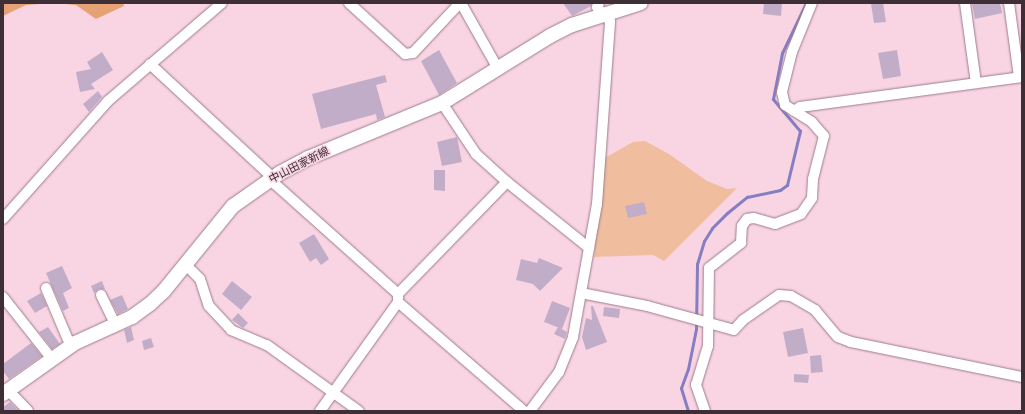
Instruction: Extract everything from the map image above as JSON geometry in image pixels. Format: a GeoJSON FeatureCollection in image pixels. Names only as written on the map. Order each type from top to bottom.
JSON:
{"type":"FeatureCollection","features":[{"type":"Feature","properties":{"kind":"main road","name":"中山田家新線"},"geometry":{"type":"LineString","coordinates":[[6,392],[71,347],[116,324],[150,304],[233,206],[272,177],[308,158],[442,103],[497,67],[550,36],[572,26],[602,9],[641,3]]}},
{"type":"Feature","properties":{"kind":"street"},"geometry":{"type":"LineString","coordinates":[[3,219],[54,159],[108,101],[222,3]]}},
{"type":"Feature","properties":{"kind":"street"},"geometry":{"type":"LineString","coordinates":[[349,3],[405,54],[413,54],[460,4],[497,67]]}},
{"type":"Feature","properties":{"kind":"street"},"geometry":{"type":"LineString","coordinates":[[705,411],[696,386],[708,346],[710,322],[707,283],[709,268],[741,243],[742,226],[747,220],[754,218],[775,224],[802,214],[812,198],[813,179],[824,136],[812,122],[785,105],[782,92],[792,52],[812,3]]}},
{"type":"Feature","properties":{"kind":"street"},"geometry":{"type":"LineString","coordinates":[[965,3],[976,83]]}},
{"type":"Feature","properties":{"kind":"street"},"geometry":{"type":"LineString","coordinates":[[794,111],[800,107],[1020,77],[1009,3]]}},
{"type":"Feature","properties":{"kind":"street"},"geometry":{"type":"LineString","coordinates":[[530,411],[559,372],[573,337],[581,293],[596,204],[607,76],[610,21],[602,9]]}},
{"type":"Feature","properties":{"kind":"street"},"geometry":{"type":"LineString","coordinates":[[150,64],[272,177],[275,184],[398,298],[524,411]]}},
{"type":"Feature","properties":{"kind":"street"},"geometry":{"type":"LineString","coordinates":[[442,103],[476,154],[507,182],[589,248]]}},
{"type":"Feature","properties":{"kind":"street"},"geometry":{"type":"LineString","coordinates":[[320,411],[332,391],[398,298],[507,182]]}},
{"type":"Feature","properties":{"kind":"street"},"geometry":{"type":"LineString","coordinates":[[185,264],[200,279],[209,306],[231,330],[267,345],[359,411]]}},
{"type":"Feature","properties":{"kind":"street"},"geometry":{"type":"LineString","coordinates":[[46,288],[71,347]]}},
{"type":"Feature","properties":{"kind":"street"},"geometry":{"type":"LineString","coordinates":[[581,293],[647,306],[710,322],[734,330],[743,320],[778,295],[791,296],[815,310],[838,337],[851,342],[1022,377]]}},
{"type":"Feature","properties":{"kind":"street"},"geometry":{"type":"LineString","coordinates":[[101,295],[116,324]]}},
{"type":"Feature","properties":{"kind":"street"},"geometry":{"type":"LineString","coordinates":[[3,297],[52,359]]}},
{"type":"Feature","properties":{"kind":"street"},"geometry":{"type":"LineString","coordinates":[[6,392],[28,411]]}},
{"type":"Feature","properties":{"kind":"shaded area"},"geometry":{"type":"Polygon","coordinates":[[[3,3],[53,3],[26,5],[3,16],[3,3]]]}},
{"type":"Feature","properties":{"kind":"shaded area"},"geometry":{"type":"Polygon","coordinates":[[[53,3],[123,3],[124,6],[96,19],[76,5],[53,3]]]}},
{"type":"Feature","properties":{"kind":"shaded area"},"geometry":{"type":"Polygon","coordinates":[[[645,141],[669,154],[707,181],[727,189],[737,188],[664,261],[653,255],[594,257],[603,159],[633,142],[645,141]]]}},
{"type":"Feature","properties":{"kind":"building"},"geometry":{"type":"Polygon","coordinates":[[[563,3],[592,3],[591,6],[572,16],[563,3]]]}},
{"type":"Feature","properties":{"kind":"building"},"geometry":{"type":"Polygon","coordinates":[[[764,3],[782,3],[781,16],[763,14],[764,3]]]}},
{"type":"Feature","properties":{"kind":"building"},"geometry":{"type":"Polygon","coordinates":[[[883,3],[886,22],[874,23],[871,4],[883,3]]]}},
{"type":"Feature","properties":{"kind":"building"},"geometry":{"type":"Polygon","coordinates":[[[972,3],[1000,3],[1002,13],[975,19],[972,3]]]}},
{"type":"Feature","properties":{"kind":"building"},"geometry":{"type":"Polygon","coordinates":[[[439,50],[457,83],[439,95],[421,61],[439,50]]]}},
{"type":"Feature","properties":{"kind":"building"},"geometry":{"type":"Polygon","coordinates":[[[897,50],[901,76],[883,79],[878,53],[897,50]]]}},
{"type":"Feature","properties":{"kind":"building"},"geometry":{"type":"Polygon","coordinates":[[[102,52],[113,70],[91,84],[95,89],[80,92],[76,72],[91,69],[87,62],[102,52]]]}},
{"type":"Feature","properties":{"kind":"building"},"geometry":{"type":"Polygon","coordinates":[[[385,75],[387,82],[376,85],[385,117],[377,120],[376,114],[321,129],[312,94],[385,75]]]}},
{"type":"Feature","properties":{"kind":"building"},"geometry":{"type":"Polygon","coordinates":[[[98,91],[102,97],[89,112],[83,104],[98,91]]]}},
{"type":"Feature","properties":{"kind":"building"},"geometry":{"type":"Polygon","coordinates":[[[457,137],[462,162],[442,166],[437,142],[457,137]]]}},
{"type":"Feature","properties":{"kind":"building"},"geometry":{"type":"Polygon","coordinates":[[[434,170],[445,170],[445,191],[434,190],[434,170]]]}},
{"type":"Feature","properties":{"kind":"building"},"geometry":{"type":"Polygon","coordinates":[[[644,202],[647,214],[628,218],[625,206],[644,202]]]}},
{"type":"Feature","properties":{"kind":"building"},"geometry":{"type":"Polygon","coordinates":[[[314,234],[329,259],[321,265],[316,258],[310,262],[299,243],[314,234]]]}},
{"type":"Feature","properties":{"kind":"building"},"geometry":{"type":"Polygon","coordinates":[[[539,258],[563,268],[540,291],[533,284],[516,280],[521,259],[537,263],[539,258]]]}},
{"type":"Feature","properties":{"kind":"building"},"geometry":{"type":"Polygon","coordinates":[[[62,266],[72,288],[63,293],[69,308],[63,311],[46,273],[62,266]]]}},
{"type":"Feature","properties":{"kind":"building"},"geometry":{"type":"Polygon","coordinates":[[[102,281],[105,289],[99,289],[94,293],[91,286],[102,281]]]}},
{"type":"Feature","properties":{"kind":"building"},"geometry":{"type":"Polygon","coordinates":[[[232,281],[252,297],[241,310],[222,294],[232,281]]]}},
{"type":"Feature","properties":{"kind":"building"},"geometry":{"type":"Polygon","coordinates":[[[41,293],[47,306],[35,313],[27,301],[41,293]]]}},
{"type":"Feature","properties":{"kind":"building"},"geometry":{"type":"Polygon","coordinates":[[[122,295],[128,309],[118,314],[110,300],[122,295]]]}},
{"type":"Feature","properties":{"kind":"building"},"geometry":{"type":"Polygon","coordinates":[[[552,301],[570,308],[562,329],[544,322],[552,301]]]}},
{"type":"Feature","properties":{"kind":"building"},"geometry":{"type":"Polygon","coordinates":[[[591,306],[593,306],[607,342],[586,350],[582,337],[586,318],[592,320],[591,306]]]}},
{"type":"Feature","properties":{"kind":"building"},"geometry":{"type":"Polygon","coordinates":[[[604,307],[620,309],[619,318],[603,316],[604,307]]]}},
{"type":"Feature","properties":{"kind":"building"},"geometry":{"type":"Polygon","coordinates":[[[238,313],[248,323],[243,328],[232,320],[238,313]]]}},
{"type":"Feature","properties":{"kind":"building"},"geometry":{"type":"Polygon","coordinates":[[[48,327],[60,344],[52,349],[39,332],[48,327]]]}},
{"type":"Feature","properties":{"kind":"building"},"geometry":{"type":"Polygon","coordinates":[[[131,327],[134,340],[127,343],[124,330],[131,327]]]}},
{"type":"Feature","properties":{"kind":"building"},"geometry":{"type":"Polygon","coordinates":[[[558,327],[567,332],[565,339],[554,334],[558,327]]]}},
{"type":"Feature","properties":{"kind":"building"},"geometry":{"type":"Polygon","coordinates":[[[803,328],[808,353],[788,357],[783,332],[803,328]]]}},
{"type":"Feature","properties":{"kind":"building"},"geometry":{"type":"Polygon","coordinates":[[[151,338],[154,347],[144,350],[142,341],[151,338]]]}},
{"type":"Feature","properties":{"kind":"building"},"geometry":{"type":"Polygon","coordinates":[[[31,343],[42,356],[9,379],[3,371],[3,364],[31,343]]]}},
{"type":"Feature","properties":{"kind":"building"},"geometry":{"type":"Polygon","coordinates":[[[821,355],[823,372],[811,373],[810,356],[821,355]]]}},
{"type":"Feature","properties":{"kind":"building"},"geometry":{"type":"Polygon","coordinates":[[[794,374],[809,375],[808,383],[794,382],[794,374]]]}},
{"type":"Feature","properties":{"kind":"building"},"geometry":{"type":"Polygon","coordinates":[[[10,402],[19,411],[3,411],[3,407],[10,402]]]}},
{"type":"Feature","properties":{"kind":"waterway"},"geometry":{"type":"LineString","coordinates":[[688,411],[681,388],[688,369],[696,329],[697,264],[704,241],[712,228],[727,213],[747,197],[780,190],[787,185],[800,131],[773,99],[782,53],[806,3]]}}]}
